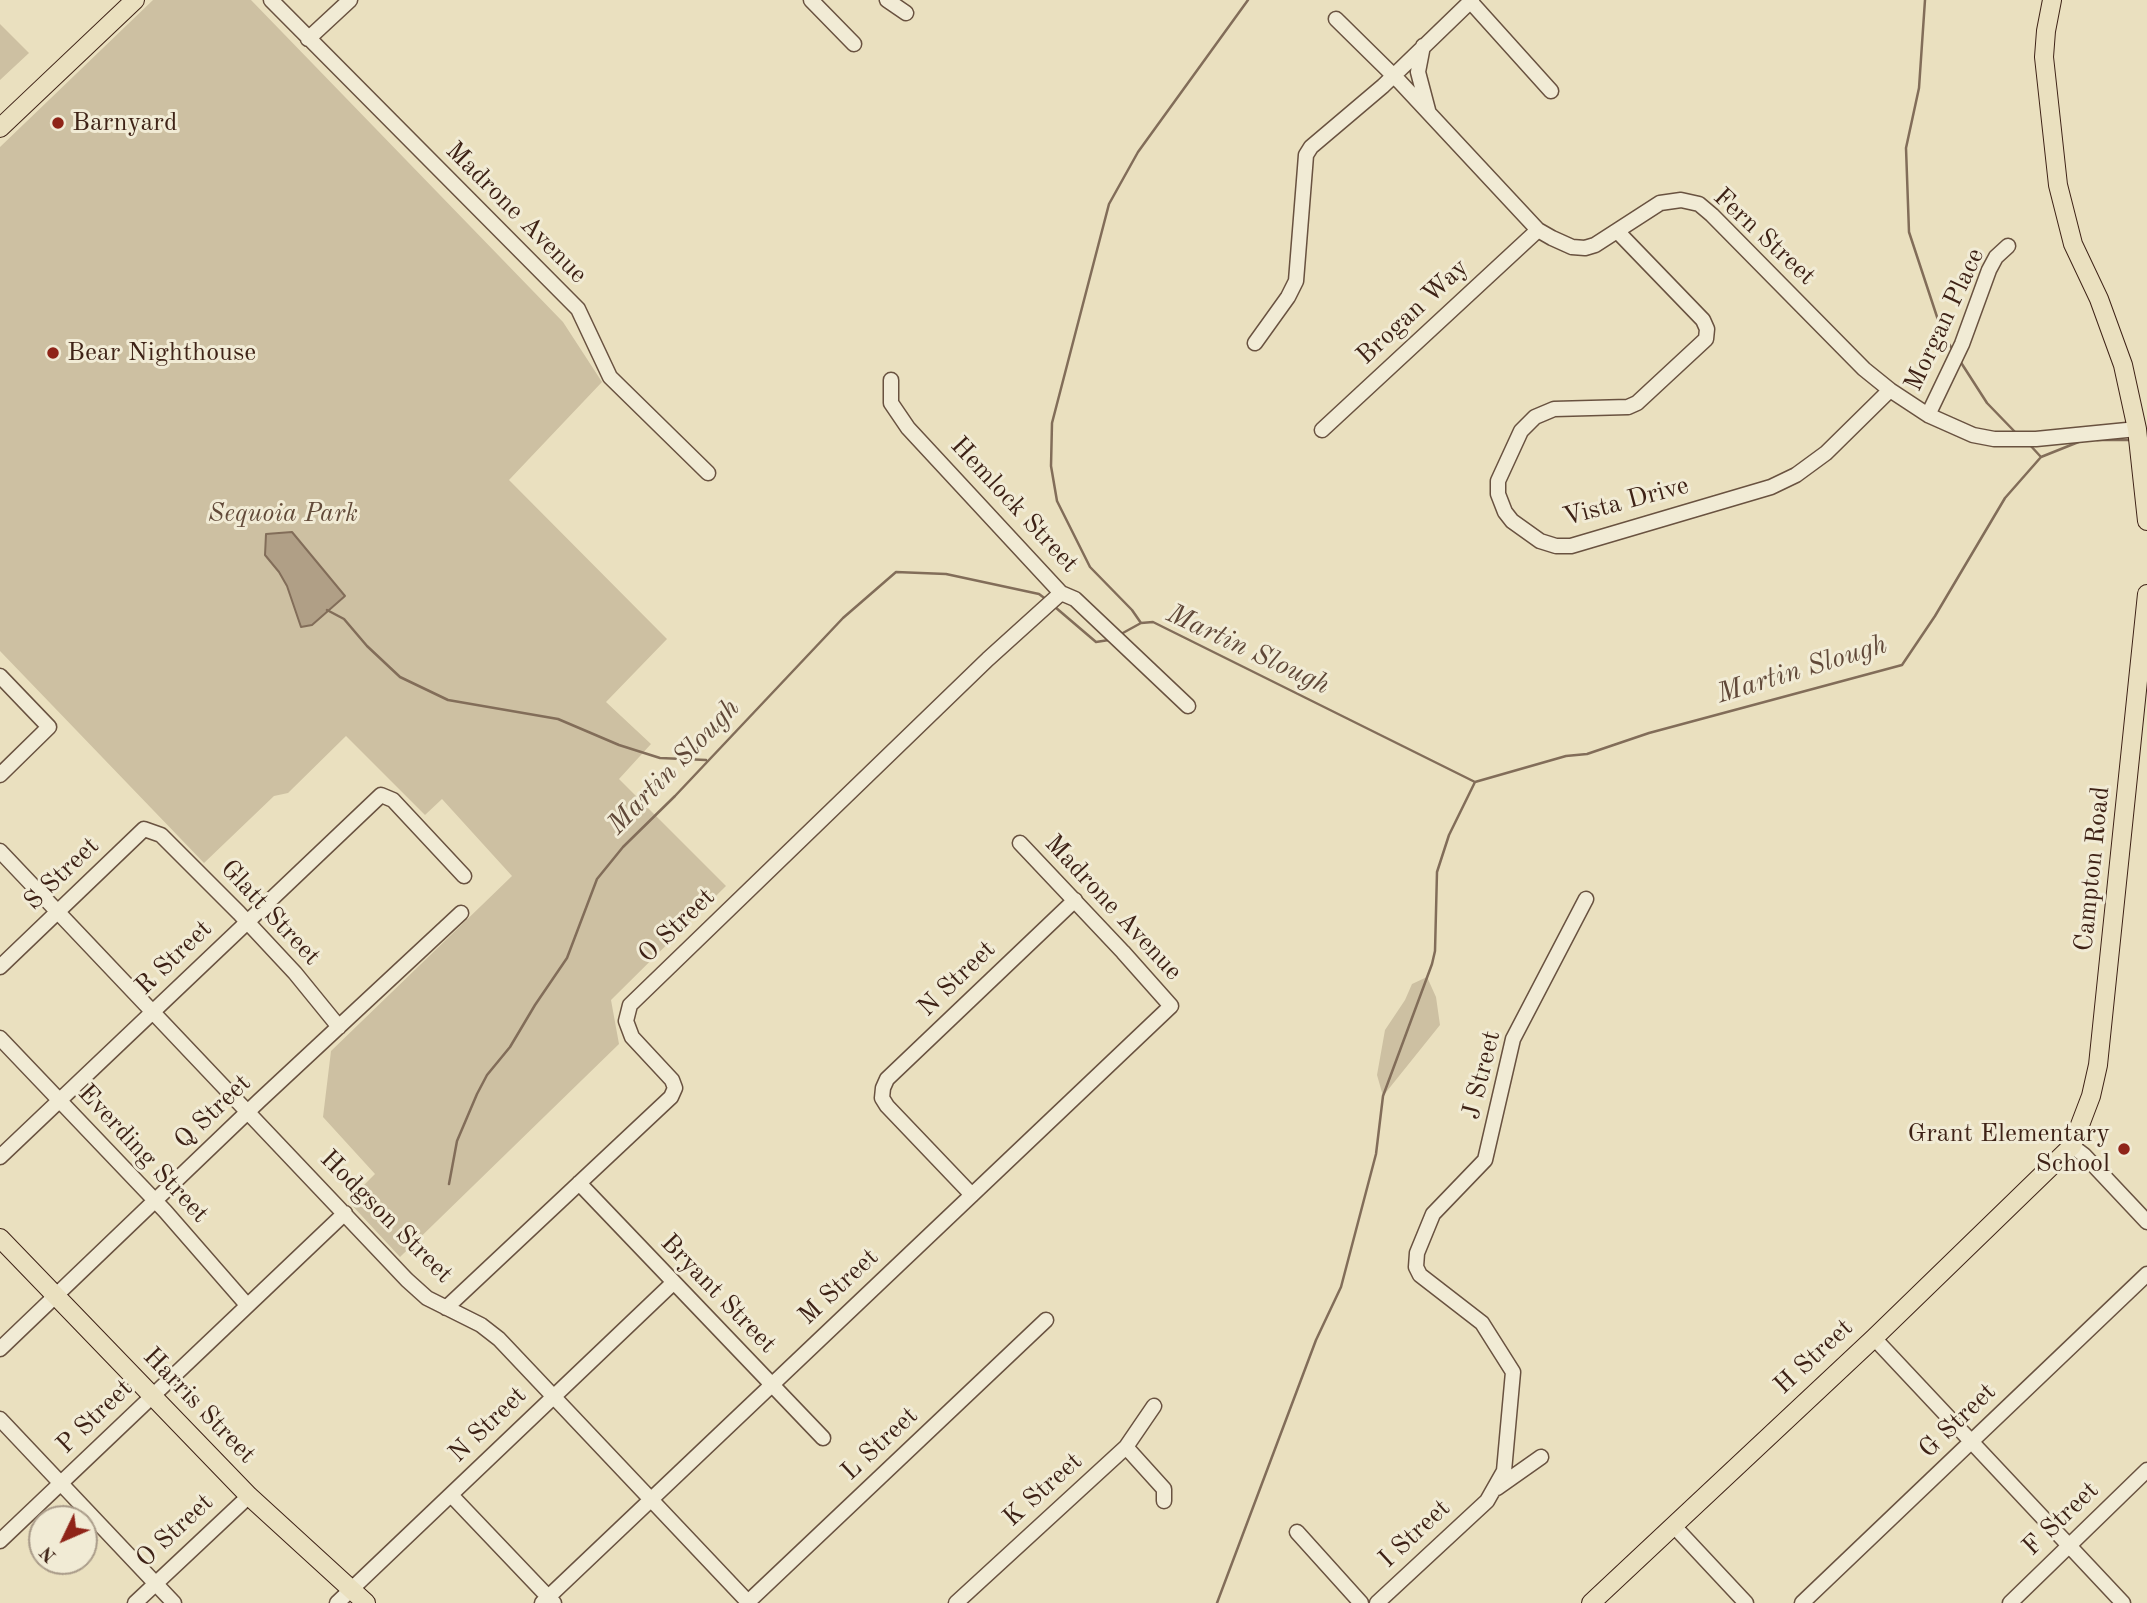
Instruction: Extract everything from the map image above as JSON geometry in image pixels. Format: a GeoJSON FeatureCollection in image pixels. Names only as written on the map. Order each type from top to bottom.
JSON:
{"type":"FeatureCollection","features":[{"type":"Feature","properties":{"kind":"main road"},"geometry":{"type":"LineString","coordinates":[[0,128],[135,0]]}},
{"type":"Feature","properties":{"kind":"main road"},"geometry":{"type":"LineString","coordinates":[[2052,0],[2044,57],[2058,185],[2073,244],[2099,299],[2123,365],[2137,429],[2147,521]]}},
{"type":"Feature","properties":{"kind":"main road","name":"Campton Road"},"geometry":{"type":"LineString","coordinates":[[2072,1146],[2091,1096],[2098,1065],[2147,594]]}},
{"type":"Feature","properties":{"kind":"main road","name":"H Street"},"geometry":{"type":"LineString","coordinates":[[1591,1603],[1874,1338],[2072,1146]]}},
{"type":"Feature","properties":{"kind":"main road","name":"Harris Street"},"geometry":{"type":"LineString","coordinates":[[0,1238],[249,1496],[366,1603]]}},
{"type":"Feature","properties":{"kind":"street","name":"Madrone Avenue"},"geometry":{"type":"LineString","coordinates":[[271,0],[578,309],[610,377],[708,473]]}},
{"type":"Feature","properties":{"kind":"street"},"geometry":{"type":"LineString","coordinates":[[309,40],[350,0]]}},
{"type":"Feature","properties":{"kind":"street"},"geometry":{"type":"LineString","coordinates":[[811,0],[854,44]]}},
{"type":"Feature","properties":{"kind":"street"},"geometry":{"type":"LineString","coordinates":[[887,0],[906,13]]}},
{"type":"Feature","properties":{"kind":"street"},"geometry":{"type":"LineString","coordinates":[[1255,343],[1288,297],[1296,281],[1306,155],[1311,147],[1471,1],[1551,91]]}},
{"type":"Feature","properties":{"kind":"street","name":"Fern Street"},"geometry":{"type":"LineString","coordinates":[[1336,19],[1538,230],[1561,243],[1584,248],[1595,245],[1660,203],[1681,200],[1699,204],[1864,369],[1928,415],[1973,435],[1994,439],[2036,439],[2137,429]]}},
{"type":"Feature","properties":{"kind":"street"},"geometry":{"type":"LineString","coordinates":[[1423,46],[1418,72],[1429,114]]}},
{"type":"Feature","properties":{"kind":"street","name":"Brogan Way"},"geometry":{"type":"LineString","coordinates":[[1322,430],[1538,230]]}},
{"type":"Feature","properties":{"kind":"street","name":"Vista Drive"},"geometry":{"type":"LineString","coordinates":[[1617,231],[1703,320],[1707,329],[1706,339],[1637,403],[1628,407],[1554,408],[1535,417],[1521,431],[1498,481],[1498,494],[1512,521],[1540,541],[1556,546],[1571,546],[1770,486],[1796,475],[1826,453],[1890,390]]}},
{"type":"Feature","properties":{"kind":"street","name":"Morgan Place"},"geometry":{"type":"LineString","coordinates":[[1928,415],[1962,344],[1989,270],[1996,257],[2008,246]]}},
{"type":"Feature","properties":{"kind":"street","name":"Hemlock Street"},"geometry":{"type":"LineString","coordinates":[[891,380],[891,404],[908,428],[1061,593],[1074,599],[1188,706]]}},
{"type":"Feature","properties":{"kind":"street","name":"O Street"},"geometry":{"type":"LineString","coordinates":[[446,1308],[671,1097],[675,1088],[672,1080],[632,1037],[626,1021],[630,1005],[988,659],[1061,593]]}},
{"type":"Feature","properties":{"kind":"street"},"geometry":{"type":"LineString","coordinates":[[0,676],[49,727],[0,775]]}},
{"type":"Feature","properties":{"kind":"street","name":"R Street"},"geometry":{"type":"LineString","coordinates":[[0,1157],[381,795],[393,800],[464,876]]}},
{"type":"Feature","properties":{"kind":"street","name":"S Street"},"geometry":{"type":"LineString","coordinates":[[0,967],[144,828],[161,835]]}},
{"type":"Feature","properties":{"kind":"street","name":"Glatt Street"},"geometry":{"type":"LineString","coordinates":[[161,835],[295,973],[339,1027]]}},
{"type":"Feature","properties":{"kind":"street","name":"Madrone Avenue"},"geometry":{"type":"LineString","coordinates":[[1020,843],[1171,1006]]}},
{"type":"Feature","properties":{"kind":"street","name":"Hodgson Street"},"geometry":{"type":"LineString","coordinates":[[0,851],[420,1292],[481,1325],[499,1339],[748,1603]]}},
{"type":"Feature","properties":{"kind":"street","name":"J Street"},"geometry":{"type":"LineString","coordinates":[[1496,1488],[1504,1471],[1513,1372],[1482,1323],[1420,1275],[1416,1267],[1416,1253],[1433,1213],[1485,1160],[1513,1039],[1586,899]]}},
{"type":"Feature","properties":{"kind":"street","name":"N Street"},"geometry":{"type":"LineString","coordinates":[[972,1195],[882,1098],[887,1079],[1075,900]]}},
{"type":"Feature","properties":{"kind":"street","name":"Q Street"},"geometry":{"type":"LineString","coordinates":[[0,1349],[248,1111],[461,913]]}},
{"type":"Feature","properties":{"kind":"street","name":"M Street"},"geometry":{"type":"LineString","coordinates":[[548,1601],[771,1385],[1171,1006]]}},
{"type":"Feature","properties":{"kind":"street","name":"Everding Street"},"geometry":{"type":"LineString","coordinates":[[0,1038],[156,1200],[247,1305]]}},
{"type":"Feature","properties":{"kind":"street"},"geometry":{"type":"LineString","coordinates":[[2072,1146],[2084,1155],[2147,1222]]}},
{"type":"Feature","properties":{"kind":"street","name":"Bryant Street"},"geometry":{"type":"LineString","coordinates":[[579,1182],[823,1438]]}},
{"type":"Feature","properties":{"kind":"street","name":"P Street"},"geometry":{"type":"LineString","coordinates":[[0,1541],[345,1213]]}},
{"type":"Feature","properties":{"kind":"street","name":"G Street"},"geometry":{"type":"LineString","coordinates":[[1802,1603],[2147,1274]]}},
{"type":"Feature","properties":{"kind":"street","name":"N Street"},"geometry":{"type":"LineString","coordinates":[[337,1603],[673,1283]]}},
{"type":"Feature","properties":{"kind":"street","name":"L Street"},"geometry":{"type":"LineString","coordinates":[[748,1603],[1046,1320]]}},
{"type":"Feature","properties":{"kind":"street"},"geometry":{"type":"LineString","coordinates":[[1874,1338],[2123,1603]]}},
{"type":"Feature","properties":{"kind":"street","name":"K Street"},"geometry":{"type":"LineString","coordinates":[[956,1603],[1126,1447],[1154,1406]]}},
{"type":"Feature","properties":{"kind":"street"},"geometry":{"type":"LineString","coordinates":[[0,1419],[174,1603]]}},
{"type":"Feature","properties":{"kind":"street"},"geometry":{"type":"LineString","coordinates":[[1126,1447],[1164,1489],[1164,1501]]}},
{"type":"Feature","properties":{"kind":"street"},"geometry":{"type":"LineString","coordinates":[[1496,1488],[1541,1457]]}},
{"type":"Feature","properties":{"kind":"street","name":"F Street"},"geometry":{"type":"LineString","coordinates":[[2010,1603],[2147,1471]]}},
{"type":"Feature","properties":{"kind":"street","name":"I Street"},"geometry":{"type":"LineString","coordinates":[[1377,1603],[1487,1501],[1496,1488]]}},
{"type":"Feature","properties":{"kind":"street"},"geometry":{"type":"LineString","coordinates":[[451,1495],[548,1601]]}},
{"type":"Feature","properties":{"kind":"street","name":"O Street"},"geometry":{"type":"LineString","coordinates":[[135,1603],[249,1496]]}},
{"type":"Feature","properties":{"kind":"street"},"geometry":{"type":"LineString","coordinates":[[1672,1525],[1746,1603]]}},
{"type":"Feature","properties":{"kind":"street"},"geometry":{"type":"LineString","coordinates":[[1297,1532],[1361,1603]]}},
{"type":"Feature","properties":{"kind":"green space","name":"Sequoia Park"},"geometry":{"type":"Polygon","coordinates":[[[153,0],[251,0],[563,322],[602,382],[509,480],[667,639],[606,702],[651,744],[619,779],[726,886],[611,1000],[619,1044],[400,1257],[348,1201],[375,1174],[323,1117],[331,1051],[512,876],[442,799],[425,815],[346,736],[288,793],[274,796],[204,863],[0,651],[0,147],[153,0]]]}},
{"type":"Feature","properties":{"kind":"green space"},"geometry":{"type":"Polygon","coordinates":[[[0,24],[29,53],[0,80],[0,24]]]}},
{"type":"Feature","properties":{"kind":"green space"},"geometry":{"type":"Polygon","coordinates":[[[1427,977],[1436,997],[1440,1025],[1383,1096],[1377,1075],[1385,1030],[1412,984],[1427,977]]]}},
{"type":"Feature","properties":{"kind":"shaded area"},"geometry":{"type":"Polygon","coordinates":[[[292,532],[345,596],[312,625],[301,627],[287,586],[265,555],[266,534],[292,532]]]}},
{"type":"Feature","properties":{"kind":"waterway"},"geometry":{"type":"LineString","coordinates":[[1141,623],[1090,567],[1057,501],[1051,466],[1052,423],[1109,204],[1138,152],[1248,0]]}},
{"type":"Feature","properties":{"kind":"waterway"},"geometry":{"type":"LineString","coordinates":[[1925,0],[1919,88],[1906,148],[1909,232],[1943,335],[1953,350]]}},
{"type":"Feature","properties":{"kind":"waterway"},"geometry":{"type":"LineString","coordinates":[[1960,361],[1987,403],[2016,433]]}},
{"type":"Feature","properties":{"kind":"waterway","name":"Martin Slough"},"geometry":{"type":"LineString","coordinates":[[2097,440],[2133,440]]}},
{"type":"Feature","properties":{"kind":"waterway","name":"Martin Slough"},"geometry":{"type":"LineString","coordinates":[[1121,634],[1141,623],[1153,622],[1475,782],[1566,756],[1587,754],[1649,733],[1902,665],[1935,616],[2005,498],[2041,457],[2081,441]]}},
{"type":"Feature","properties":{"kind":"waterway"},"geometry":{"type":"LineString","coordinates":[[2029,444],[2041,457]]}},
{"type":"Feature","properties":{"kind":"waterway","name":"Martin Slough"},"geometry":{"type":"LineString","coordinates":[[449,1184],[457,1141],[477,1094],[487,1075],[510,1047],[567,958],[597,879],[623,847],[675,796],[843,618],[896,572],[946,574],[1039,594],[1047,600]]}},
{"type":"Feature","properties":{"kind":"waterway","name":"Martin Slough"},"geometry":{"type":"LineString","coordinates":[[1055,607],[1096,642],[1109,640]]}},
{"type":"Feature","properties":{"kind":"waterway"},"geometry":{"type":"LineString","coordinates":[[327,610],[344,619],[367,646],[400,677],[448,700],[558,719],[619,745],[660,758],[706,760]]}},
{"type":"Feature","properties":{"kind":"waterway"},"geometry":{"type":"LineString","coordinates":[[1217,1603],[1316,1340],[1341,1287],[1376,1154],[1383,1096],[1432,964],[1435,951],[1437,872],[1449,835],[1475,782]]}},
{"type":"Feature","properties":{"kind":"place","name":"Barnyard"},"geometry":{"type":"Point","coordinates":[58,123]}},
{"type":"Feature","properties":{"kind":"place","name":"Bear Nighthouse"},"geometry":{"type":"Point","coordinates":[53,353]}},
{"type":"Feature","properties":{"kind":"place","name":"Grant Elementary School"},"geometry":{"type":"Point","coordinates":[2124,1149]}}]}
